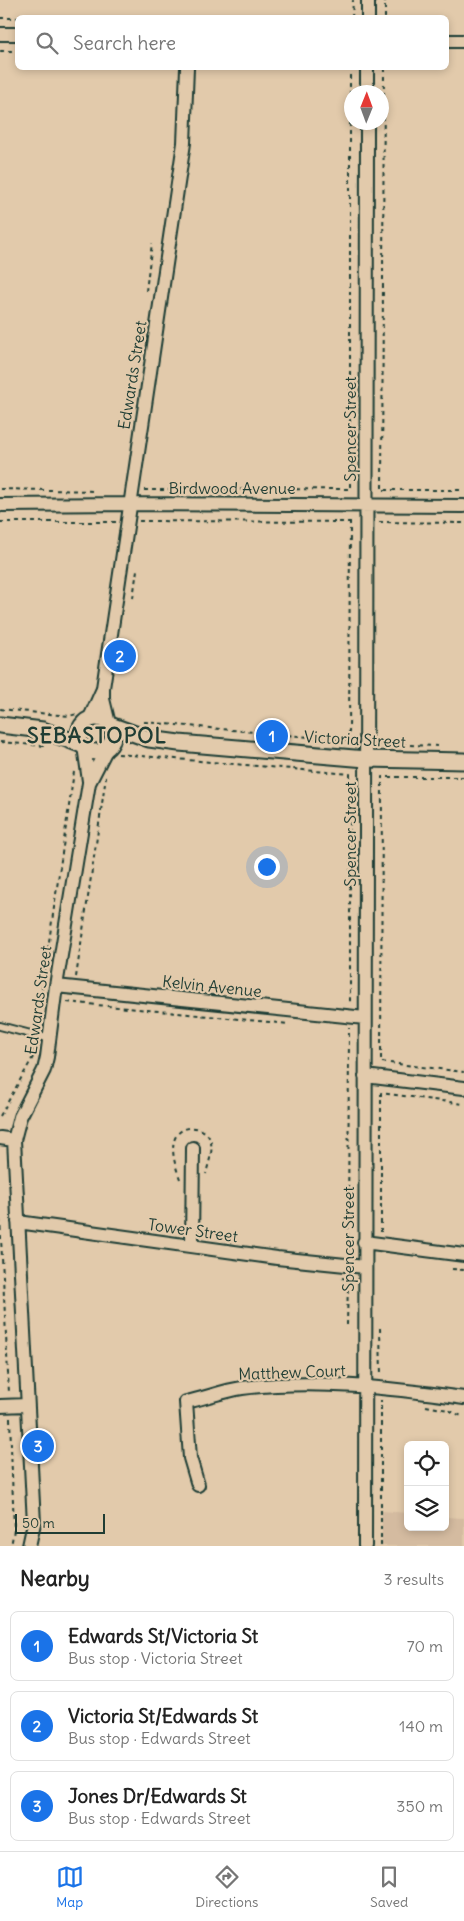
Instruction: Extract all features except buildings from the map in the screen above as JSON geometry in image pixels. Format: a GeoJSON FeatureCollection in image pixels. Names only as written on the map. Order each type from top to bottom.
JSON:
{"type":"FeatureCollection","features":[{"type":"Feature","properties":{"kind":"street"},"geometry":{"type":"LineString","coordinates":[[368,0],[368,15]]}},
{"type":"Feature","properties":{"kind":"street"},"geometry":{"type":"LineString","coordinates":[[0,34],[15,34]]}},
{"type":"Feature","properties":{"kind":"street"},"geometry":{"type":"LineString","coordinates":[[449,41],[464,41]]}},
{"type":"Feature","properties":{"kind":"street","name":"Edwards Street"},"geometry":{"type":"LineString","coordinates":[[109,724],[103,699],[103,688],[184,143],[187,70]]}},
{"type":"Feature","properties":{"kind":"street"},"geometry":{"type":"LineString","coordinates":[[367,70],[367,85]]}},
{"type":"Feature","properties":{"kind":"street","name":"Spencer Street"},"geometry":{"type":"LineString","coordinates":[[365,1546],[367,130]]}},
{"type":"Feature","properties":{"kind":"street","name":"Birdwood Avenue"},"geometry":{"type":"LineString","coordinates":[[0,505],[464,506]]}},
{"type":"Feature","properties":{"kind":"street","name":"Edwards Street"},"geometry":{"type":"LineString","coordinates":[[90,716],[103,688]]}},
{"type":"Feature","properties":{"kind":"street"},"geometry":{"type":"LineString","coordinates":[[83,746],[80,732],[90,716]]}},
{"type":"Feature","properties":{"kind":"street"},"geometry":{"type":"LineString","coordinates":[[0,725],[37,729],[59,727],[90,716],[109,724],[113,737],[110,751],[95,752],[37,729]]}},
{"type":"Feature","properties":{"kind":"street","name":"Victoria Street"},"geometry":{"type":"LineString","coordinates":[[109,724],[155,740],[366,759],[464,761]]}},
{"type":"Feature","properties":{"kind":"street","name":"Victoria Street"},"geometry":{"type":"LineString","coordinates":[[110,751],[155,740]]}},
{"type":"Feature","properties":{"kind":"street","name":"Edwards Street"},"geometry":{"type":"LineString","coordinates":[[29,1546],[34,1523],[14,1140],[20,1117],[46,1063],[56,986],[89,783],[83,746]]}},
{"type":"Feature","properties":{"kind":"street","name":"Edwards Street"},"geometry":{"type":"LineString","coordinates":[[89,783],[110,751]]}},
{"type":"Feature","properties":{"kind":"street","name":"Kelvin Avenue"},"geometry":{"type":"LineString","coordinates":[[56,986],[365,1018]]}},
{"type":"Feature","properties":{"kind":"street"},"geometry":{"type":"LineString","coordinates":[[365,1076],[464,1088]]}},
{"type":"Feature","properties":{"kind":"street"},"geometry":{"type":"LineString","coordinates":[[0,1138],[14,1140]]}},
{"type":"Feature","properties":{"kind":"street"},"geometry":{"type":"LineString","coordinates":[[192,1246],[193,1148]]}},
{"type":"Feature","properties":{"kind":"street","name":"Tower Street"},"geometry":{"type":"LineString","coordinates":[[18,1222],[277,1258],[364,1267]]}},
{"type":"Feature","properties":{"kind":"street"},"geometry":{"type":"LineString","coordinates":[[364,1242],[464,1255]]}},
{"type":"Feature","properties":{"kind":"street","name":"Matthew Court"},"geometry":{"type":"LineString","coordinates":[[198,1485],[190,1458],[186,1402],[232,1390],[261,1386],[365,1386]]}},
{"type":"Feature","properties":{"kind":"street"},"geometry":{"type":"LineString","coordinates":[[365,1386],[464,1398]]}},
{"type":"Feature","properties":{"kind":"street"},"geometry":{"type":"LineString","coordinates":[[5,1406],[28,1405]]}},
{"type":"Feature","properties":{"kind":"lane"},"geometry":{"type":"LineString","coordinates":[[0,1026],[36,1037],[50,1039]]}},
{"type":"Feature","properties":{"kind":"path"},"geometry":{"type":"LineString","coordinates":[[352,0],[352,15]]}},
{"type":"Feature","properties":{"kind":"path"},"geometry":{"type":"LineString","coordinates":[[385,0],[385,15]]}},
{"type":"Feature","properties":{"kind":"path"},"geometry":{"type":"LineString","coordinates":[[0,18],[15,18]]}},
{"type":"Feature","properties":{"kind":"path"},"geometry":{"type":"LineString","coordinates":[[0,51],[15,51]]}},
{"type":"Feature","properties":{"kind":"path"},"geometry":{"type":"LineString","coordinates":[[144,490],[350,489],[350,70]]}},
{"type":"Feature","properties":{"kind":"path"},"geometry":{"type":"LineString","coordinates":[[384,70],[382,490],[464,490]]}},
{"type":"Feature","properties":{"kind":"path"},"geometry":{"type":"LineString","coordinates":[[146,291],[152,244]]}},
{"type":"Feature","properties":{"kind":"path"},"geometry":{"type":"LineString","coordinates":[[0,489],[104,491]]}},
{"type":"Feature","properties":{"kind":"path"},"geometry":{"type":"LineString","coordinates":[[0,522],[464,523]]}},
{"type":"Feature","properties":{"kind":"path"},"geometry":{"type":"LineString","coordinates":[[350,522],[350,741]]}},
{"type":"Feature","properties":{"kind":"path"},"geometry":{"type":"LineString","coordinates":[[133,598],[137,570]]}},
{"type":"Feature","properties":{"kind":"path"},"geometry":{"type":"LineString","coordinates":[[0,710],[72,716],[79,713],[84,707],[90,716]]}},
{"type":"Feature","properties":{"kind":"path"},"geometry":{"type":"LineString","coordinates":[[136,722],[366,743],[446,746]]}},
{"type":"Feature","properties":{"kind":"path"},"geometry":{"type":"LineString","coordinates":[[0,742],[48,747]]}},
{"type":"Feature","properties":{"kind":"path"},"geometry":{"type":"LineString","coordinates":[[110,751],[350,774],[348,1253]]}},
{"type":"Feature","properties":{"kind":"path"},"geometry":{"type":"LineString","coordinates":[[41,995],[74,770]]}},
{"type":"Feature","properties":{"kind":"path"},"geometry":{"type":"LineString","coordinates":[[75,980],[107,770]]}},
{"type":"Feature","properties":{"kind":"path"},"geometry":{"type":"LineString","coordinates":[[464,777],[382,776],[381,870],[381,1062],[464,1072]]}},
{"type":"Feature","properties":{"kind":"path"},"geometry":{"type":"LineString","coordinates":[[67,1002],[291,1024]]}},
{"type":"Feature","properties":{"kind":"path"},"geometry":{"type":"LineString","coordinates":[[0,1116],[33,1057],[36,1037]]}},
{"type":"Feature","properties":{"kind":"path"},"geometry":{"type":"LineString","coordinates":[[381,1233],[381,1093],[464,1104]]}},
{"type":"Feature","properties":{"kind":"path"},"geometry":{"type":"LineString","coordinates":[[0,1219],[5,1406],[14,1530],[11,1546]]}},
{"type":"Feature","properties":{"kind":"path"},"geometry":{"type":"LineString","coordinates":[[452,1269],[464,1270]]}},
{"type":"Feature","properties":{"kind":"path"},"geometry":{"type":"LineString","coordinates":[[347,1325],[348,1279]]}},
{"type":"Feature","properties":{"kind":"path"},"geometry":{"type":"LineString","coordinates":[[380,1328],[381,1546]]}},
{"type":"Feature","properties":{"kind":"path"},"geometry":{"type":"LineString","coordinates":[[419,1405],[448,1410],[464,1417]]}},
{"type":"Feature","properties":{"kind":"shaded area"},"geometry":{"type":"Polygon","coordinates":[[[382,1511],[404,1513],[404,1531],[449,1531],[449,1517],[464,1518],[464,1546],[382,1546],[382,1511]]]}},
{"type":"Feature","properties":{"kind":"place","name":"Victoria St/Edwards St"},"geometry":{"type":"Point","coordinates":[120,656]}},
{"type":"Feature","properties":{"kind":"place","name":"Edwards St/Victoria St"},"geometry":{"type":"Point","coordinates":[272,736]}},
{"type":"Feature","properties":{"kind":"place","name":"Jones Dr/Edwards St"},"geometry":{"type":"Point","coordinates":[38,1446]}},
{"type":"Feature","properties":{"kind":"district","name":"SEBASTOPOL"},"geometry":{"type":"Point","coordinates":[97,736]}}]}
